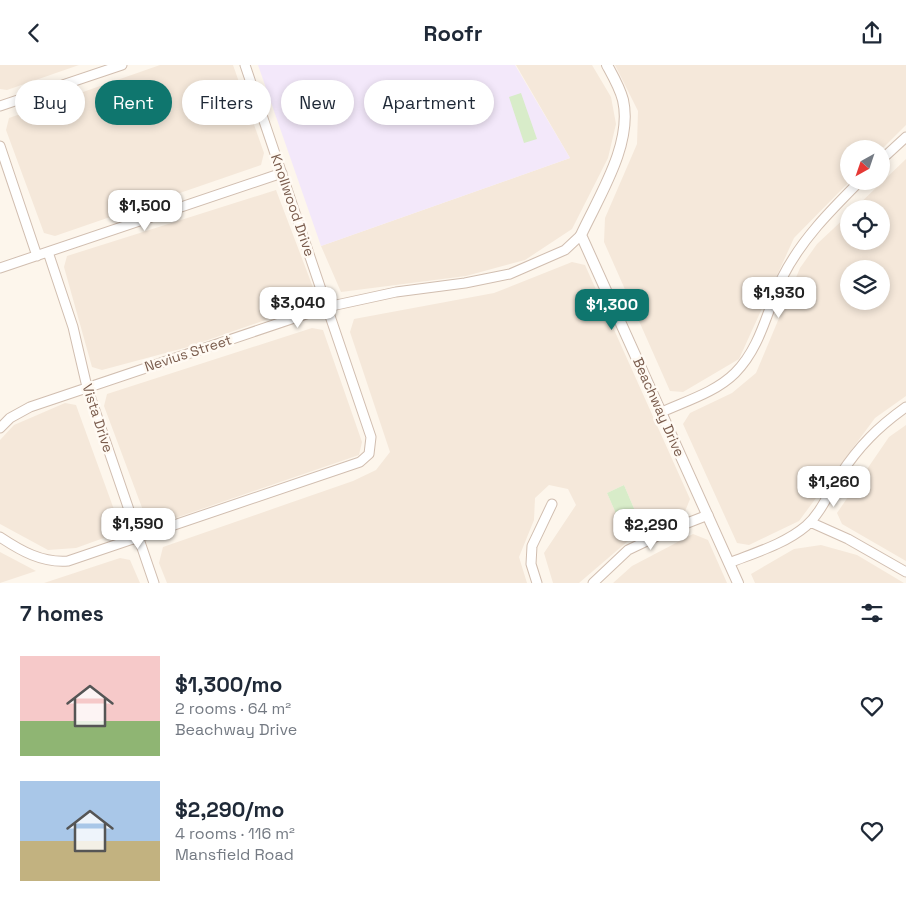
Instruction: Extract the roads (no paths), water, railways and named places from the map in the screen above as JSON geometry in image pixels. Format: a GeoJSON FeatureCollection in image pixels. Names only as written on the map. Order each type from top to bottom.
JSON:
{"type":"FeatureCollection","features":[{"type":"Feature","properties":{"kind":"street"},"geometry":{"type":"LineString","coordinates":[[0,107],[122,65]]}},
{"type":"Feature","properties":{"kind":"street","name":"Knollwood Drive"},"geometry":{"type":"LineString","coordinates":[[138,537],[360,462],[371,448],[371,437],[245,65]]}},
{"type":"Feature","properties":{"kind":"street"},"geometry":{"type":"LineString","coordinates":[[581,235],[617,156],[625,126],[622,99],[607,65]]}},
{"type":"Feature","properties":{"kind":"street"},"geometry":{"type":"LineString","coordinates":[[890,152],[906,137]]}},
{"type":"Feature","properties":{"kind":"street"},"geometry":{"type":"LineString","coordinates":[[0,146],[37,256]]}},
{"type":"Feature","properties":{"kind":"street"},"geometry":{"type":"LineString","coordinates":[[0,268],[282,173]]}},
{"type":"Feature","properties":{"kind":"street"},"geometry":{"type":"LineString","coordinates":[[662,412],[718,386],[735,373],[756,345],[782,279],[799,248],[822,219],[851,190]]}},
{"type":"Feature","properties":{"kind":"street","name":"Nevius Street"},"geometry":{"type":"LineString","coordinates":[[0,428],[22,410],[327,307],[396,292],[481,281],[510,274],[565,250],[581,235]]}},
{"type":"Feature","properties":{"kind":"street","name":"Beachway Drive"},"geometry":{"type":"LineString","coordinates":[[581,235],[738,583]]}},
{"type":"Feature","properties":{"kind":"street","name":"Vista Drive"},"geometry":{"type":"LineString","coordinates":[[48,252],[74,327],[87,387],[154,583]]}},
{"type":"Feature","properties":{"kind":"street"},"geometry":{"type":"LineString","coordinates":[[730,563],[794,535],[810,522],[860,447],[872,434],[906,407]]}},
{"type":"Feature","properties":{"kind":"street"},"geometry":{"type":"LineString","coordinates":[[537,583],[531,564],[532,546],[552,504]]}},
{"type":"Feature","properties":{"kind":"street"},"geometry":{"type":"LineString","coordinates":[[593,583],[628,550],[672,529],[708,515]]}},
{"type":"Feature","properties":{"kind":"street"},"geometry":{"type":"LineString","coordinates":[[810,522],[848,539],[906,572]]}},
{"type":"Feature","properties":{"kind":"street"},"geometry":{"type":"LineString","coordinates":[[0,537],[36,558],[61,562],[138,537]]}}]}
